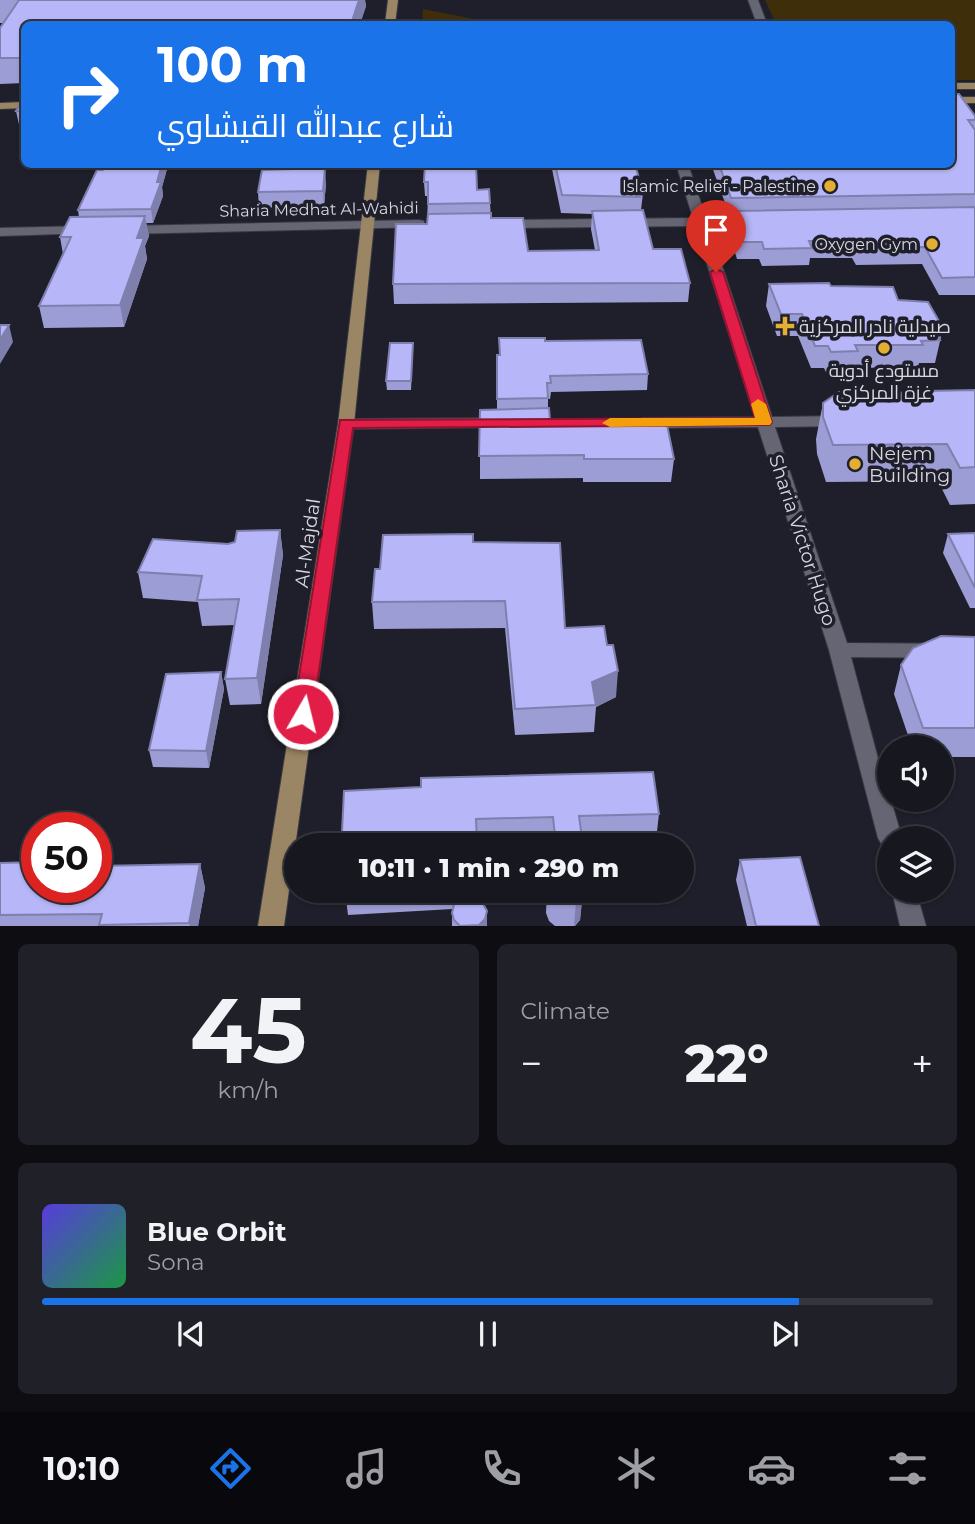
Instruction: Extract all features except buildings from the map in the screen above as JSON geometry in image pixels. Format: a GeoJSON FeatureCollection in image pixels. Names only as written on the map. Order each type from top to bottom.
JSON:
{"type":"FeatureCollection","features":[{"type":"Feature","properties":{"kind":"main road"},"geometry":{"type":"LineString","coordinates":[[390,21],[393,0]]}},
{"type":"Feature","properties":{"kind":"main road"},"geometry":{"type":"LineString","coordinates":[[955,86],[975,86]]}},
{"type":"Feature","properties":{"kind":"main road"},"geometry":{"type":"LineString","coordinates":[[0,93],[21,93]]}},
{"type":"Feature","properties":{"kind":"main road"},"geometry":{"type":"LineString","coordinates":[[955,100],[975,100]]}},
{"type":"Feature","properties":{"kind":"main road"},"geometry":{"type":"LineString","coordinates":[[0,106],[21,105]]}},
{"type":"Feature","properties":{"kind":"main road","name":"Al-Majdal"},"geometry":{"type":"LineString","coordinates":[[271,926],[346,424],[374,168]]}},
{"type":"Feature","properties":{"kind":"street"},"geometry":{"type":"LineString","coordinates":[[753,0],[761,21]]}},
{"type":"Feature","properties":{"kind":"street","name":"Sharia Victor Hugo"},"geometry":{"type":"LineString","coordinates":[[683,168],[839,650],[887,826]]}},
{"type":"Feature","properties":{"kind":"street"},"geometry":{"type":"LineString","coordinates":[[493,224],[769,221]]}},
{"type":"Feature","properties":{"kind":"street","name":"Sharia Medhat Al-Wahidi"},"geometry":{"type":"LineString","coordinates":[[0,232],[437,224]]}},
{"type":"Feature","properties":{"kind":"street"},"geometry":{"type":"LineString","coordinates":[[625,423],[856,421]]}},
{"type":"Feature","properties":{"kind":"street"},"geometry":{"type":"LineString","coordinates":[[346,424],[527,423]]}},
{"type":"Feature","properties":{"kind":"street"},"geometry":{"type":"LineString","coordinates":[[839,650],[975,651]]}},
{"type":"Feature","properties":{"kind":"street"},"geometry":{"type":"LineString","coordinates":[[907,903],[913,926]]}},
{"type":"Feature","properties":{"kind":"shaded area"},"geometry":{"type":"Polygon","coordinates":[[[765,0],[975,0],[975,80],[955,80],[955,21],[775,21],[765,0]]]}},
{"type":"Feature","properties":{"kind":"shaded area"},"geometry":{"type":"Polygon","coordinates":[[[423,9],[485,21],[422,21],[423,9]]]}},
{"type":"Feature","properties":{"kind":"slow traffic"},"geometry":{"type":"LineString","coordinates":[[610,423],[764,422],[758,404]]}},
{"type":"Feature","properties":{"kind":"place","name":"Islamic Relief - Palestine"},"geometry":{"type":"Point","coordinates":[830,186]}},
{"type":"Feature","properties":{"kind":"place","name":"Oxygen Gym"},"geometry":{"type":"Point","coordinates":[932,244]}},
{"type":"Feature","properties":{"kind":"place","name":"صيدلية نادر المركزية"},"geometry":{"type":"Point","coordinates":[785,326]}},
{"type":"Feature","properties":{"kind":"place","name":"مستودع أدوية غزة المركزي"},"geometry":{"type":"Point","coordinates":[884,348]}},
{"type":"Feature","properties":{"kind":"place","name":"Nejem Building"},"geometry":{"type":"Point","coordinates":[855,464]}},
{"type":"Feature","properties":{"kind":"route"},"geometry":{"type":"LineString","coordinates":[[303,714],[346,424],[764,422],[716,272]]}}]}
